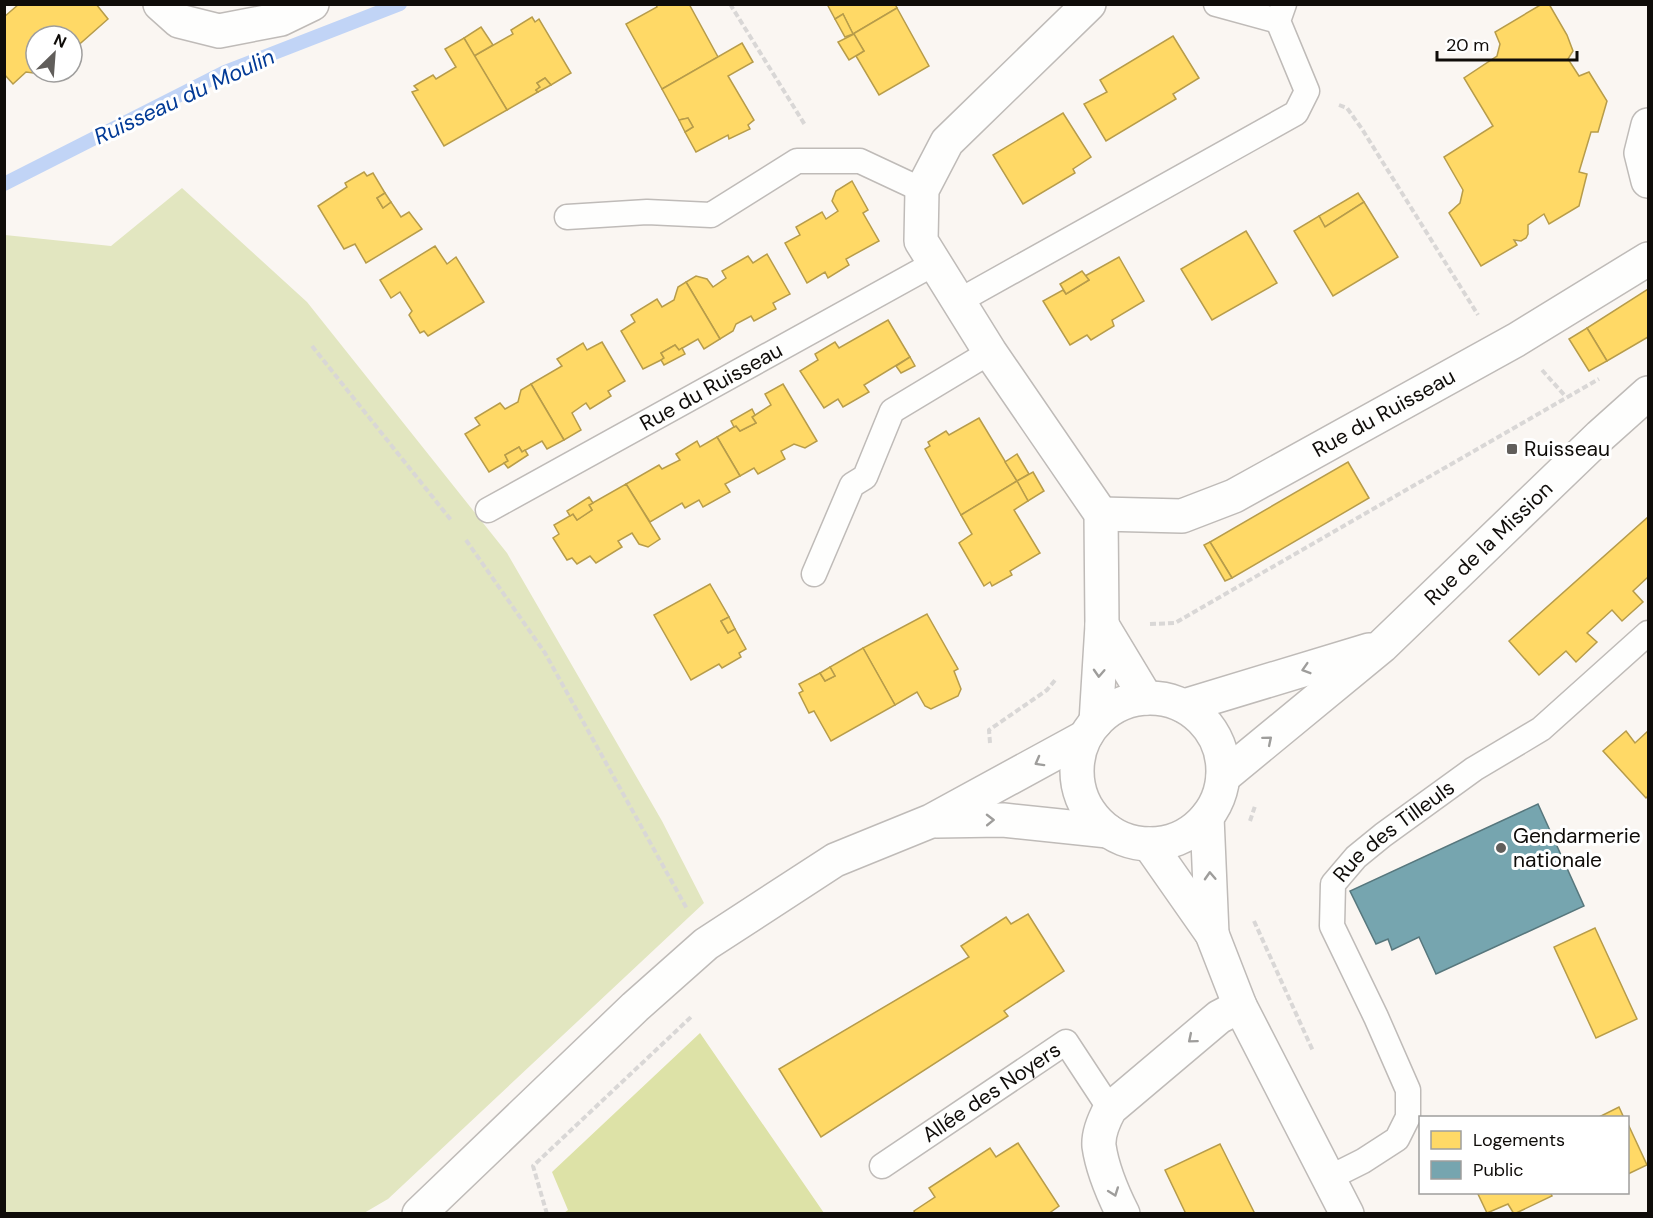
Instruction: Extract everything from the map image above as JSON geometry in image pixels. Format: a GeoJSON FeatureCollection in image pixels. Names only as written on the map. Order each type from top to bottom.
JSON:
{"type":"FeatureCollection","features":[{"type":"Feature","properties":{"kind":"street"},"geometry":{"type":"LineString","coordinates":[[160,4],[178,21],[219,32],[281,19],[312,4]]}},
{"type":"Feature","properties":{"kind":"street"},"geometry":{"type":"LineString","coordinates":[[419,1214],[634,1007],[706,944],[835,860],[932,821],[994,787],[1090,729],[1110,710],[1128,701],[1146,698],[1166,699],[1184,706],[1201,719],[1214,736],[1222,756],[1223,777],[1218,799],[1207,817],[1191,832],[1172,841],[1149,844],[1128,841],[1108,831],[1093,816],[1082,798],[1077,778],[1078,757],[1090,729],[1102,625],[1101,514],[990,352],[921,241],[922,190],[947,142],[1089,4]]}},
{"type":"Feature","properties":{"kind":"street"},"geometry":{"type":"LineString","coordinates":[[1648,125],[1641,153],[1648,181]]}},
{"type":"Feature","properties":{"kind":"street","name":"Rue du Ruisseau"},"geometry":{"type":"LineString","coordinates":[[1101,514],[1182,516],[1234,496],[1499,349],[1648,259]]}},
{"type":"Feature","properties":{"kind":"street","name":"Rue de la Mission"},"geometry":{"type":"LineString","coordinates":[[1223,777],[1382,646],[1600,436],[1648,393]]}},
{"type":"Feature","properties":{"kind":"street"},"geometry":{"type":"LineString","coordinates":[[1102,625],[1146,698]]}},
{"type":"Feature","properties":{"kind":"street","name":"Rue de la Mission"},"geometry":{"type":"LineString","coordinates":[[1184,706],[1382,646]]}},
{"type":"Feature","properties":{"kind":"street"},"geometry":{"type":"LineString","coordinates":[[1207,817],[1212,934]]}},
{"type":"Feature","properties":{"kind":"street"},"geometry":{"type":"LineString","coordinates":[[932,821],[1003,820],[1108,831]]}},
{"type":"Feature","properties":{"kind":"street"},"geometry":{"type":"LineString","coordinates":[[1149,844],[1212,934],[1240,1006],[1347,1214]]}},
{"type":"Feature","properties":{"kind":"street"},"geometry":{"type":"LineString","coordinates":[[1123,1214],[1114,1195],[1099,1144],[1102,1125],[1110,1109],[1219,1017],[1240,1006]]}},
{"type":"Feature","properties":{"kind":"lane"},"geometry":{"type":"LineString","coordinates":[[959,302],[1296,113],[1307,91],[1281,13],[1216,4]]}},
{"type":"Feature","properties":{"kind":"lane"},"geometry":{"type":"LineString","coordinates":[[567,217],[647,212],[711,215],[797,161],[860,161],[922,190]]}},
{"type":"Feature","properties":{"kind":"lane","name":"Rue du Ruisseau"},"geometry":{"type":"LineString","coordinates":[[488,510],[935,263]]}},
{"type":"Feature","properties":{"kind":"lane"},"geometry":{"type":"LineString","coordinates":[[814,574],[852,485],[865,477],[892,411],[990,352]]}},
{"type":"Feature","properties":{"kind":"lane","name":"Rue des Tilleuls"},"geometry":{"type":"LineString","coordinates":[[1329,1178],[1363,1161],[1397,1139],[1408,1117],[1408,1090],[1332,926],[1333,884],[1356,857],[1383,835],[1474,769],[1541,729],[1648,633]]}},
{"type":"Feature","properties":{"kind":"lane","name":"Allée des Noyers"},"geometry":{"type":"LineString","coordinates":[[882,1166],[1066,1042],[1110,1109]]}},
{"type":"Feature","properties":{"kind":"path"},"geometry":{"type":"LineString","coordinates":[[730,4],[828,161]]}},
{"type":"Feature","properties":{"kind":"path"},"geometry":{"type":"LineString","coordinates":[[1347,108],[1499,349]]}},
{"type":"Feature","properties":{"kind":"path"},"geometry":{"type":"LineString","coordinates":[[312,346],[452,521]]}},
{"type":"Feature","properties":{"kind":"path"},"geometry":{"type":"LineString","coordinates":[[1102,625],[1174,623],[1607,374]]}},
{"type":"Feature","properties":{"kind":"path"},"geometry":{"type":"LineString","coordinates":[[466,539],[545,653],[706,944]]}},
{"type":"Feature","properties":{"kind":"path"},"geometry":{"type":"LineString","coordinates":[[994,787],[989,730],[1047,690],[1061,673]]}},
{"type":"Feature","properties":{"kind":"path"},"geometry":{"type":"LineString","coordinates":[[1250,824],[1258,799]]}},
{"type":"Feature","properties":{"kind":"path"},"geometry":{"type":"LineString","coordinates":[[1250,911],[1314,1052]]}},
{"type":"Feature","properties":{"kind":"path"},"geometry":{"type":"LineString","coordinates":[[547,1214],[533,1166],[695,1012]]}},
{"type":"Feature","properties":{"kind":"green space"},"geometry":{"type":"Polygon","coordinates":[[[182,188],[307,302],[507,553],[662,821],[704,903],[388,1199],[364,1213],[5,1213],[5,235],[111,246],[182,188]]]}},
{"type":"Feature","properties":{"kind":"green space"},"geometry":{"type":"Polygon","coordinates":[[[700,1033],[824,1213],[564,1213],[568,1210],[552,1172],[700,1033]]]}},
{"type":"Feature","properties":{"kind":"building: Logements"},"geometry":{"type":"Polygon","coordinates":[[[19,4],[96,4],[108,19],[84,40],[84,24],[24,24],[24,74],[13,84],[4,74],[4,17],[19,4]]]}},
{"type":"Feature","properties":{"kind":"building: Logements"},"geometry":{"type":"Polygon","coordinates":[[[656,4],[689,4],[718,57],[662,89],[626,24],[657,7],[656,4]]]}},
{"type":"Feature","properties":{"kind":"building: Logements"},"geometry":{"type":"Polygon","coordinates":[[[827,4],[895,4],[897,8],[853,34],[843,14],[835,19],[827,4]]]}},
{"type":"Feature","properties":{"kind":"building: Logements"},"geometry":{"type":"Polygon","coordinates":[[[1542,4],[1549,4],[1567,35],[1573,51],[1568,59],[1579,76],[1589,72],[1607,101],[1598,132],[1591,132],[1579,172],[1587,174],[1579,206],[1549,224],[1544,214],[1528,225],[1526,238],[1521,241],[1514,240],[1517,245],[1481,266],[1449,213],[1460,203],[1463,190],[1444,157],[1493,126],[1464,78],[1497,56],[1500,44],[1495,32],[1542,4]]]}},
{"type":"Feature","properties":{"kind":"building: Logements"},"geometry":{"type":"Polygon","coordinates":[[[897,8],[929,66],[879,95],[856,56],[864,51],[853,34],[897,8]]]}},
{"type":"Feature","properties":{"kind":"building: Logements"},"geometry":{"type":"Polygon","coordinates":[[[843,14],[853,34],[845,37],[835,19],[843,14]]]}},
{"type":"Feature","properties":{"kind":"building: Logements"},"geometry":{"type":"Polygon","coordinates":[[[532,17],[535,22],[539,19],[571,73],[551,85],[545,78],[537,83],[540,87],[536,90],[538,92],[507,110],[474,56],[513,34],[511,30],[532,17]]]}},
{"type":"Feature","properties":{"kind":"building: Logements"},"geometry":{"type":"Polygon","coordinates":[[[481,27],[493,45],[474,56],[464,38],[481,27]]]}},
{"type":"Feature","properties":{"kind":"building: Logements"},"geometry":{"type":"Polygon","coordinates":[[[854,34],[864,51],[849,60],[838,42],[854,34]]]}},
{"type":"Feature","properties":{"kind":"building: Logements"},"geometry":{"type":"Polygon","coordinates":[[[1173,36],[1199,78],[1173,94],[1176,99],[1106,141],[1084,104],[1107,92],[1100,80],[1173,36]]]}},
{"type":"Feature","properties":{"kind":"building: Logements"},"geometry":{"type":"Polygon","coordinates":[[[464,38],[507,110],[444,146],[412,92],[418,90],[414,86],[433,75],[436,79],[456,67],[445,49],[464,38]]]}},
{"type":"Feature","properties":{"kind":"building: Logements"},"geometry":{"type":"Polygon","coordinates":[[[742,43],[753,62],[728,76],[754,120],[748,125],[750,129],[729,139],[728,135],[696,152],[685,132],[693,127],[688,118],[679,120],[662,89],[742,43]]]}},
{"type":"Feature","properties":{"kind":"building: Logements"},"geometry":{"type":"Polygon","coordinates":[[[545,78],[551,85],[538,92],[536,90],[540,87],[537,83],[545,78]]]}},
{"type":"Feature","properties":{"kind":"building: Logements"},"geometry":{"type":"Polygon","coordinates":[[[1063,113],[1091,157],[1073,169],[1075,173],[1023,204],[993,155],[1063,113]]]}},
{"type":"Feature","properties":{"kind":"building: Logements"},"geometry":{"type":"Polygon","coordinates":[[[688,118],[693,127],[685,132],[679,120],[688,118]]]}},
{"type":"Feature","properties":{"kind":"building: Logements"},"geometry":{"type":"Polygon","coordinates":[[[364,172],[367,176],[373,173],[385,193],[377,198],[383,208],[391,202],[401,217],[409,212],[422,229],[366,263],[355,244],[344,249],[318,206],[347,187],[345,183],[364,172]]]}},
{"type":"Feature","properties":{"kind":"building: Logements"},"geometry":{"type":"Polygon","coordinates":[[[852,181],[868,210],[863,213],[879,241],[846,259],[849,265],[828,278],[825,272],[807,283],[785,243],[800,235],[796,227],[822,212],[826,219],[838,211],[832,201],[836,191],[852,181]]]}},
{"type":"Feature","properties":{"kind":"building: Logements"},"geometry":{"type":"Polygon","coordinates":[[[385,193],[391,202],[383,208],[377,198],[385,193]]]}},
{"type":"Feature","properties":{"kind":"building: Logements"},"geometry":{"type":"Polygon","coordinates":[[[1358,193],[1364,202],[1325,227],[1319,216],[1358,193]]]}},
{"type":"Feature","properties":{"kind":"building: Logements"},"geometry":{"type":"Polygon","coordinates":[[[1364,202],[1398,257],[1333,296],[1294,231],[1319,216],[1325,227],[1364,202]]]}},
{"type":"Feature","properties":{"kind":"building: Logements"},"geometry":{"type":"Polygon","coordinates":[[[1246,231],[1277,283],[1212,320],[1181,269],[1246,231]]]}},
{"type":"Feature","properties":{"kind":"building: Logements"},"geometry":{"type":"Polygon","coordinates":[[[435,246],[447,264],[456,257],[484,302],[428,336],[424,331],[420,333],[409,315],[412,311],[400,292],[391,298],[380,280],[435,246]]]}},
{"type":"Feature","properties":{"kind":"building: Logements"},"geometry":{"type":"Polygon","coordinates":[[[767,254],[790,294],[773,303],[776,309],[754,321],[751,316],[736,324],[733,331],[720,339],[686,282],[696,276],[707,279],[713,287],[726,278],[722,271],[748,256],[753,263],[767,254]]]}},
{"type":"Feature","properties":{"kind":"building: Logements"},"geometry":{"type":"Polygon","coordinates":[[[1119,257],[1144,301],[1112,320],[1114,326],[1091,340],[1087,335],[1070,345],[1043,301],[1063,290],[1066,294],[1089,280],[1085,276],[1119,257]]]}},
{"type":"Feature","properties":{"kind":"building: Logements"},"geometry":{"type":"Polygon","coordinates":[[[1082,271],[1089,280],[1066,294],[1060,284],[1082,271]]]}},
{"type":"Feature","properties":{"kind":"building: Logements"},"geometry":{"type":"Polygon","coordinates":[[[686,282],[720,339],[704,349],[698,339],[679,350],[675,345],[661,353],[664,358],[643,369],[621,331],[635,322],[631,315],[657,299],[662,307],[674,300],[678,287],[686,282]]]}},
{"type":"Feature","properties":{"kind":"building: Logements"},"geometry":{"type":"Polygon","coordinates":[[[1648,289],[1648,337],[1607,361],[1587,328],[1648,289]]]}},
{"type":"Feature","properties":{"kind":"building: Logements"},"geometry":{"type":"Polygon","coordinates":[[[888,320],[910,357],[864,385],[869,392],[843,407],[838,399],[824,408],[800,371],[818,360],[815,354],[835,342],[839,348],[888,320]]]}},
{"type":"Feature","properties":{"kind":"building: Logements"},"geometry":{"type":"Polygon","coordinates":[[[1587,328],[1607,361],[1589,371],[1569,339],[1587,328]]]}},
{"type":"Feature","properties":{"kind":"building: Logements"},"geometry":{"type":"Polygon","coordinates":[[[602,342],[625,381],[608,391],[611,396],[590,409],[586,403],[572,413],[581,430],[564,440],[531,384],[562,366],[557,359],[583,343],[587,350],[602,342]]]}},
{"type":"Feature","properties":{"kind":"building: Logements"},"geometry":{"type":"Polygon","coordinates":[[[675,345],[679,350],[682,348],[685,354],[664,365],[661,353],[675,345]]]}},
{"type":"Feature","properties":{"kind":"building: Logements"},"geometry":{"type":"Polygon","coordinates":[[[910,357],[915,366],[901,373],[896,366],[910,357]]]}},
{"type":"Feature","properties":{"kind":"building: Logements"},"geometry":{"type":"Polygon","coordinates":[[[531,384],[564,440],[547,449],[542,441],[522,452],[519,447],[505,455],[508,461],[489,472],[465,434],[480,425],[475,418],[500,403],[505,409],[518,402],[521,390],[531,384]]]}},
{"type":"Feature","properties":{"kind":"building: Logements"},"geometry":{"type":"Polygon","coordinates":[[[783,384],[817,441],[805,448],[794,444],[781,451],[785,459],[758,474],[754,468],[740,476],[717,437],[736,426],[740,431],[756,423],[752,417],[771,405],[765,394],[783,384]]]}},
{"type":"Feature","properties":{"kind":"building: Logements"},"geometry":{"type":"Polygon","coordinates":[[[752,409],[755,415],[752,417],[756,423],[740,431],[736,426],[734,427],[731,421],[752,409]]]}},
{"type":"Feature","properties":{"kind":"building: Logements"},"geometry":{"type":"Polygon","coordinates":[[[979,418],[1017,481],[961,515],[925,449],[930,446],[928,442],[946,431],[949,435],[979,418]]]}},
{"type":"Feature","properties":{"kind":"building: Logements"},"geometry":{"type":"Polygon","coordinates":[[[717,437],[740,476],[725,484],[730,492],[703,507],[699,500],[685,508],[682,503],[650,522],[626,484],[659,465],[662,469],[680,460],[676,454],[697,441],[700,447],[717,437]]]}},
{"type":"Feature","properties":{"kind":"building: Logements"},"geometry":{"type":"Polygon","coordinates":[[[519,447],[528,455],[508,468],[504,463],[508,461],[505,455],[519,447]]]}},
{"type":"Feature","properties":{"kind":"building: Logements"},"geometry":{"type":"Polygon","coordinates":[[[1017,454],[1029,474],[1017,481],[1005,462],[1017,454]]]}},
{"type":"Feature","properties":{"kind":"building: Logements"},"geometry":{"type":"Polygon","coordinates":[[[1348,462],[1369,498],[1232,578],[1210,542],[1348,462]]]}},
{"type":"Feature","properties":{"kind":"building: Logements"},"geometry":{"type":"Polygon","coordinates":[[[1033,472],[1044,491],[1028,501],[1017,481],[1033,472]]]}},
{"type":"Feature","properties":{"kind":"building: Logements"},"geometry":{"type":"Polygon","coordinates":[[[1017,481],[1028,501],[1014,510],[1040,553],[1010,571],[1012,575],[992,586],[990,582],[984,586],[959,543],[972,534],[961,515],[1017,481]]]}},
{"type":"Feature","properties":{"kind":"building: Logements"},"geometry":{"type":"Polygon","coordinates":[[[626,484],[660,539],[648,547],[639,544],[632,533],[618,541],[622,547],[596,563],[590,556],[577,564],[572,558],[567,560],[553,538],[559,534],[554,525],[573,514],[577,520],[592,510],[589,505],[626,484]]]}},
{"type":"Feature","properties":{"kind":"building: Logements"},"geometry":{"type":"Polygon","coordinates":[[[589,497],[593,503],[589,505],[592,510],[577,520],[573,514],[570,516],[567,511],[589,497]]]}},
{"type":"Feature","properties":{"kind":"building: Logements"},"geometry":{"type":"Polygon","coordinates":[[[1648,517],[1648,577],[1633,591],[1643,602],[1622,621],[1612,610],[1587,633],[1597,642],[1576,662],[1566,651],[1539,675],[1509,641],[1648,517]]]}},
{"type":"Feature","properties":{"kind":"building: Logements"},"geometry":{"type":"Polygon","coordinates":[[[1210,542],[1232,578],[1225,581],[1204,545],[1210,542]]]}},
{"type":"Feature","properties":{"kind":"building: Logements"},"geometry":{"type":"Polygon","coordinates":[[[710,584],[729,617],[721,621],[728,633],[735,629],[746,649],[739,653],[741,657],[722,668],[719,664],[691,680],[654,615],[710,584]]]}},
{"type":"Feature","properties":{"kind":"building: Logements"},"geometry":{"type":"Polygon","coordinates":[[[927,614],[958,669],[954,671],[961,689],[958,696],[931,709],[925,706],[917,692],[895,705],[863,648],[927,614]]]}},
{"type":"Feature","properties":{"kind":"building: Logements"},"geometry":{"type":"Polygon","coordinates":[[[729,617],[735,629],[728,633],[721,621],[729,617]]]}},
{"type":"Feature","properties":{"kind":"building: Logements"},"geometry":{"type":"Polygon","coordinates":[[[863,648],[895,705],[831,741],[814,711],[809,713],[799,693],[803,691],[799,684],[820,673],[825,681],[835,676],[830,667],[863,648]]]}},
{"type":"Feature","properties":{"kind":"building: Logements"},"geometry":{"type":"Polygon","coordinates":[[[830,667],[835,676],[825,681],[820,673],[830,667]]]}},
{"type":"Feature","properties":{"kind":"building: Logements"},"geometry":{"type":"Polygon","coordinates":[[[1626,731],[1635,743],[1648,731],[1648,796],[1646,798],[1603,751],[1626,731]]]}},
{"type":"Feature","properties":{"kind":"building: Logements"},"geometry":{"type":"Polygon","coordinates":[[[1028,914],[1064,971],[1004,1011],[1008,1016],[821,1137],[779,1069],[969,957],[961,946],[1006,917],[1011,924],[1028,914]]]}},
{"type":"Feature","properties":{"kind":"building: Logements"},"geometry":{"type":"Polygon","coordinates":[[[1595,928],[1637,1019],[1596,1038],[1554,947],[1595,928]]]}},
{"type":"Feature","properties":{"kind":"building: Logements"},"geometry":{"type":"Polygon","coordinates":[[[1619,1107],[1623,1116],[1601,1116],[1619,1107]]]}},
{"type":"Feature","properties":{"kind":"building: Logements"},"geometry":{"type":"Polygon","coordinates":[[[1629,1126],[1647,1165],[1629,1174],[1629,1126]]]}},
{"type":"Feature","properties":{"kind":"building: Logements"},"geometry":{"type":"Polygon","coordinates":[[[1018,1143],[1059,1206],[1048,1214],[915,1214],[914,1211],[935,1197],[929,1188],[990,1148],[996,1157],[1018,1143]]]}},
{"type":"Feature","properties":{"kind":"building: Logements"},"geometry":{"type":"Polygon","coordinates":[[[1220,1144],[1255,1214],[1186,1214],[1165,1170],[1220,1144]]]}},
{"type":"Feature","properties":{"kind":"building: Logements"},"geometry":{"type":"Polygon","coordinates":[[[1478,1194],[1551,1194],[1552,1196],[1514,1214],[1508,1204],[1487,1213],[1478,1194]]]}},
{"type":"Feature","properties":{"kind":"building: Public","name":"Gendarmerie nationale"},"geometry":{"type":"Polygon","coordinates":[[[1538,804],[1584,906],[1436,974],[1419,937],[1392,950],[1388,939],[1376,944],[1350,891],[1538,804]]]}},
{"type":"Feature","properties":{"kind":"waterway","name":"Ruisseau du Moulin"},"geometry":{"type":"LineString","coordinates":[[4,184],[225,72],[400,4]]}},
{"type":"Feature","properties":{"kind":"place","name":"Ruisseau"},"geometry":{"type":"Point","coordinates":[1512,449]}},
{"type":"Feature","properties":{"kind":"place","name":"Gendarmerie nationale"},"geometry":{"type":"Point","coordinates":[1501,848]}}]}
